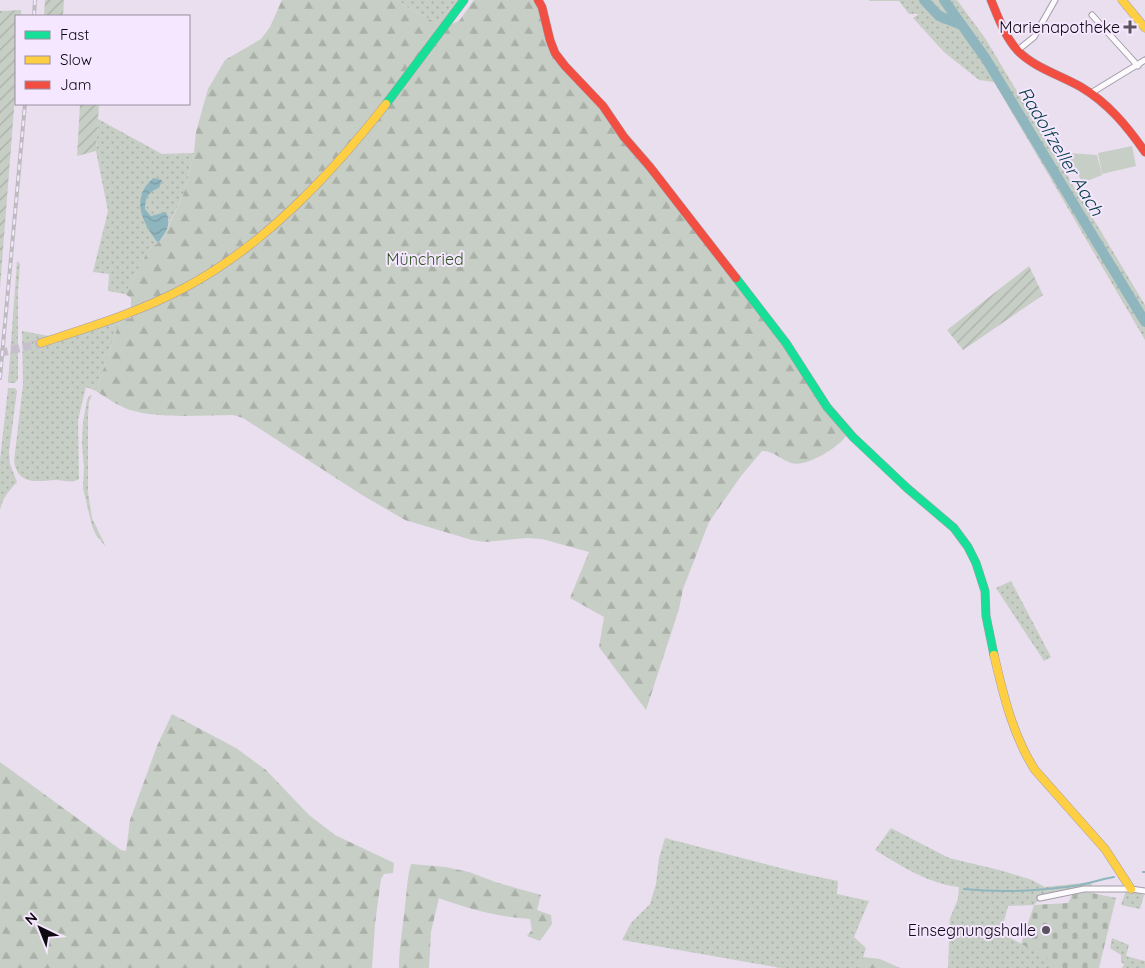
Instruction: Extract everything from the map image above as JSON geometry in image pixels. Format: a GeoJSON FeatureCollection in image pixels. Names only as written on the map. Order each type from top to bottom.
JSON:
{"type":"FeatureCollection","features":[{"type":"Feature","properties":{"kind":"street"},"geometry":{"type":"LineString","coordinates":[[42,343],[91,327],[158,300],[205,276],[264,234],[320,182],[353,144],[464,0]]}},
{"type":"Feature","properties":{"kind":"street"},"geometry":{"type":"LineString","coordinates":[[538,0],[542,7],[550,40],[564,66],[588,90],[611,118],[624,138],[650,167],[761,310],[786,343],[827,407],[844,427],[907,488],[954,528],[964,541],[976,563],[985,591],[986,616],[996,662],[1012,719],[1026,756],[1034,770],[1105,849],[1128,888]]}},
{"type":"Feature","properties":{"kind":"street"},"geometry":{"type":"LineString","coordinates":[[990,0],[1009,40],[1018,50],[1035,65],[1091,93],[1126,125],[1145,152]]}},
{"type":"Feature","properties":{"kind":"street"},"geometry":{"type":"LineString","coordinates":[[1018,50],[1034,37],[1055,0]]}},
{"type":"Feature","properties":{"kind":"street"},"geometry":{"type":"LineString","coordinates":[[1122,0],[1145,28]]}},
{"type":"Feature","properties":{"kind":"street"},"geometry":{"type":"LineString","coordinates":[[1092,15],[1138,66]]}},
{"type":"Feature","properties":{"kind":"street"},"geometry":{"type":"LineString","coordinates":[[1091,93],[1145,60]]}},
{"type":"Feature","properties":{"kind":"street"},"geometry":{"type":"LineString","coordinates":[[1040,898],[1084,890],[1120,890],[1128,888],[1145,891]]}},
{"type":"Feature","properties":{"kind":"green space"},"geometry":{"type":"Polygon","coordinates":[[[45,0],[64,0],[63,15],[44,15],[45,0]]]}},
{"type":"Feature","properties":{"kind":"green space","name":"Münchried"},"geometry":{"type":"Polygon","coordinates":[[[282,0],[397,0],[444,27],[459,21],[474,0],[534,0],[539,8],[555,53],[588,91],[760,311],[846,436],[829,451],[804,463],[791,463],[774,454],[762,451],[741,476],[709,522],[683,589],[679,609],[646,710],[599,647],[604,617],[570,598],[589,552],[542,539],[526,538],[486,542],[472,540],[405,520],[362,495],[243,418],[233,415],[181,416],[142,413],[121,406],[96,391],[120,320],[131,318],[131,298],[125,294],[149,249],[164,236],[184,193],[194,153],[196,132],[208,89],[225,60],[261,39],[270,27],[282,0]]]}},
{"type":"Feature","properties":{"kind":"green space"},"geometry":{"type":"Polygon","coordinates":[[[397,0],[464,0],[444,27],[397,0]]]}},
{"type":"Feature","properties":{"kind":"green space"},"geometry":{"type":"Polygon","coordinates":[[[869,0],[957,0],[985,38],[1145,305],[1145,340],[994,82],[979,80],[944,52],[913,18],[919,14],[909,14],[899,1],[869,0]]]}},
{"type":"Feature","properties":{"kind":"green space"},"geometry":{"type":"Polygon","coordinates":[[[21,10],[21,15],[15,15],[15,96],[0,288],[0,11],[21,10]]]}},
{"type":"Feature","properties":{"kind":"green space"},"geometry":{"type":"Polygon","coordinates":[[[80,105],[99,105],[96,151],[77,156],[80,105]]]}},
{"type":"Feature","properties":{"kind":"green space"},"geometry":{"type":"Polygon","coordinates":[[[98,119],[162,154],[194,153],[184,193],[168,226],[169,219],[158,215],[151,216],[145,209],[148,196],[159,188],[153,178],[143,194],[141,202],[144,219],[158,243],[149,249],[125,294],[108,291],[109,274],[93,272],[108,211],[96,151],[98,119]]]}},
{"type":"Feature","properties":{"kind":"green space"},"geometry":{"type":"Polygon","coordinates":[[[1132,146],[1136,166],[1102,174],[1098,153],[1132,146]]]}},
{"type":"Feature","properties":{"kind":"green space"},"geometry":{"type":"Polygon","coordinates":[[[1067,153],[1097,155],[1102,175],[1082,181],[1067,153]]]}},
{"type":"Feature","properties":{"kind":"green space"},"geometry":{"type":"Polygon","coordinates":[[[17,261],[20,264],[18,291],[18,379],[15,383],[8,383],[17,261]]]}},
{"type":"Feature","properties":{"kind":"green space"},"geometry":{"type":"Polygon","coordinates":[[[1029,266],[1043,295],[963,350],[947,330],[1029,266]]]}},
{"type":"Feature","properties":{"kind":"green space"},"geometry":{"type":"Polygon","coordinates":[[[120,320],[96,391],[86,387],[78,420],[79,479],[70,482],[56,480],[35,481],[24,478],[16,469],[14,461],[23,385],[22,331],[49,336],[43,339],[42,343],[46,346],[120,320]]]}},
{"type":"Feature","properties":{"kind":"green space"},"geometry":{"type":"Polygon","coordinates":[[[8,388],[15,388],[17,391],[9,452],[10,464],[17,482],[9,491],[0,510],[0,460],[8,388]]]}},
{"type":"Feature","properties":{"kind":"green space"},"geometry":{"type":"Polygon","coordinates":[[[92,395],[89,402],[88,415],[88,492],[92,518],[106,547],[96,535],[92,526],[83,488],[83,422],[87,400],[92,395]]]}},
{"type":"Feature","properties":{"kind":"green space"},"geometry":{"type":"Polygon","coordinates":[[[1011,581],[1051,657],[1044,661],[996,588],[1011,581]]]}},
{"type":"Feature","properties":{"kind":"green space"},"geometry":{"type":"Polygon","coordinates":[[[172,714],[236,748],[266,770],[309,815],[335,835],[394,863],[393,873],[384,874],[381,879],[372,968],[0,968],[0,762],[121,850],[126,851],[130,820],[157,746],[172,714]]]}},
{"type":"Feature","properties":{"kind":"green space"},"geometry":{"type":"Polygon","coordinates":[[[891,828],[949,858],[1003,871],[1032,880],[1045,887],[1092,882],[1091,890],[1040,898],[1034,905],[1008,906],[1001,933],[1052,960],[1049,968],[948,968],[950,918],[958,899],[959,887],[926,878],[875,850],[891,828]]]}},
{"type":"Feature","properties":{"kind":"green space"},"geometry":{"type":"Polygon","coordinates":[[[665,838],[838,881],[837,894],[869,901],[854,937],[866,948],[858,964],[859,968],[781,968],[622,940],[631,923],[650,904],[665,838]]]}},
{"type":"Feature","properties":{"kind":"green space"},"geometry":{"type":"Polygon","coordinates":[[[411,864],[445,867],[469,872],[498,883],[541,895],[537,910],[551,915],[552,924],[540,941],[527,936],[532,930],[530,919],[484,912],[439,898],[431,932],[429,968],[399,968],[400,945],[411,864]]]}},
{"type":"Feature","properties":{"kind":"green space"},"geometry":{"type":"Polygon","coordinates":[[[1126,891],[1133,891],[1144,895],[1140,909],[1121,905],[1126,891]]]}},
{"type":"Feature","properties":{"kind":"green space"},"geometry":{"type":"Polygon","coordinates":[[[1087,892],[1116,898],[1099,968],[1049,968],[1051,960],[1021,944],[1034,905],[1068,903],[1072,895],[1087,892]]]}},
{"type":"Feature","properties":{"kind":"green space"},"geometry":{"type":"Polygon","coordinates":[[[1112,938],[1129,945],[1126,956],[1145,961],[1145,968],[1122,968],[1124,964],[1121,962],[1121,955],[1110,948],[1112,938]]]}},
{"type":"Feature","properties":{"kind":"green space"},"geometry":{"type":"Polygon","coordinates":[[[863,957],[880,959],[900,968],[859,968],[858,964],[863,957]]]}},
{"type":"Feature","properties":{"kind":"water"},"geometry":{"type":"Polygon","coordinates":[[[153,178],[162,180],[159,188],[148,196],[145,209],[151,216],[166,212],[168,217],[166,232],[158,243],[143,219],[140,202],[146,186],[153,178]]]}},
{"type":"Feature","properties":{"kind":"waterway"},"geometry":{"type":"LineString","coordinates":[[924,0],[939,16],[962,25]]}},
{"type":"Feature","properties":{"kind":"waterway","name":"Radolfzeller Aach"},"geometry":{"type":"LineString","coordinates":[[944,0],[986,59],[1145,322]]}},
{"type":"Feature","properties":{"kind":"waterway"},"geometry":{"type":"LineString","coordinates":[[964,889],[993,891],[1051,889],[1114,877]]}},
{"type":"Feature","properties":{"kind":"tunnel"},"geometry":{"type":"LineString","coordinates":[[0,353],[41,343]]}},
{"type":"Feature","properties":{"kind":"railway"},"geometry":{"type":"LineString","coordinates":[[34,15],[35,0]]}},
{"type":"Feature","properties":{"kind":"railway"},"geometry":{"type":"LineString","coordinates":[[0,378],[25,105]]}},
{"type":"Feature","properties":{"kind":"traffic: fast"},"geometry":{"type":"LineString","coordinates":[[386,104],[464,0]]}},
{"type":"Feature","properties":{"kind":"traffic: fast"},"geometry":{"type":"LineString","coordinates":[[736,278],[786,343],[827,407],[853,437],[907,488],[954,528],[968,547],[976,563],[985,591],[986,616],[994,655]]}},
{"type":"Feature","properties":{"kind":"traffic: slow"},"geometry":{"type":"LineString","coordinates":[[1122,0],[1145,28]]}},
{"type":"Feature","properties":{"kind":"traffic: slow"},"geometry":{"type":"LineString","coordinates":[[41,343],[151,304],[215,270],[270,229],[295,206],[343,156],[386,104]]}},
{"type":"Feature","properties":{"kind":"traffic: slow"},"geometry":{"type":"LineString","coordinates":[[994,655],[1010,714],[1027,757],[1035,770],[1105,849],[1131,889]]}},
{"type":"Feature","properties":{"kind":"traffic: jam"},"geometry":{"type":"LineString","coordinates":[[538,0],[542,7],[555,53],[603,106],[624,137],[650,167],[736,278]]}},
{"type":"Feature","properties":{"kind":"traffic: jam"},"geometry":{"type":"LineString","coordinates":[[991,0],[999,20],[1018,51],[1032,62],[1081,87],[1100,100],[1124,124],[1145,152]]}},
{"type":"Feature","properties":{"kind":"place","name":"Marienapotheke"},"geometry":{"type":"Point","coordinates":[1130,27]}},
{"type":"Feature","properties":{"kind":"place","name":"Einsegnungshalle"},"geometry":{"type":"Point","coordinates":[1046,930]}}]}
